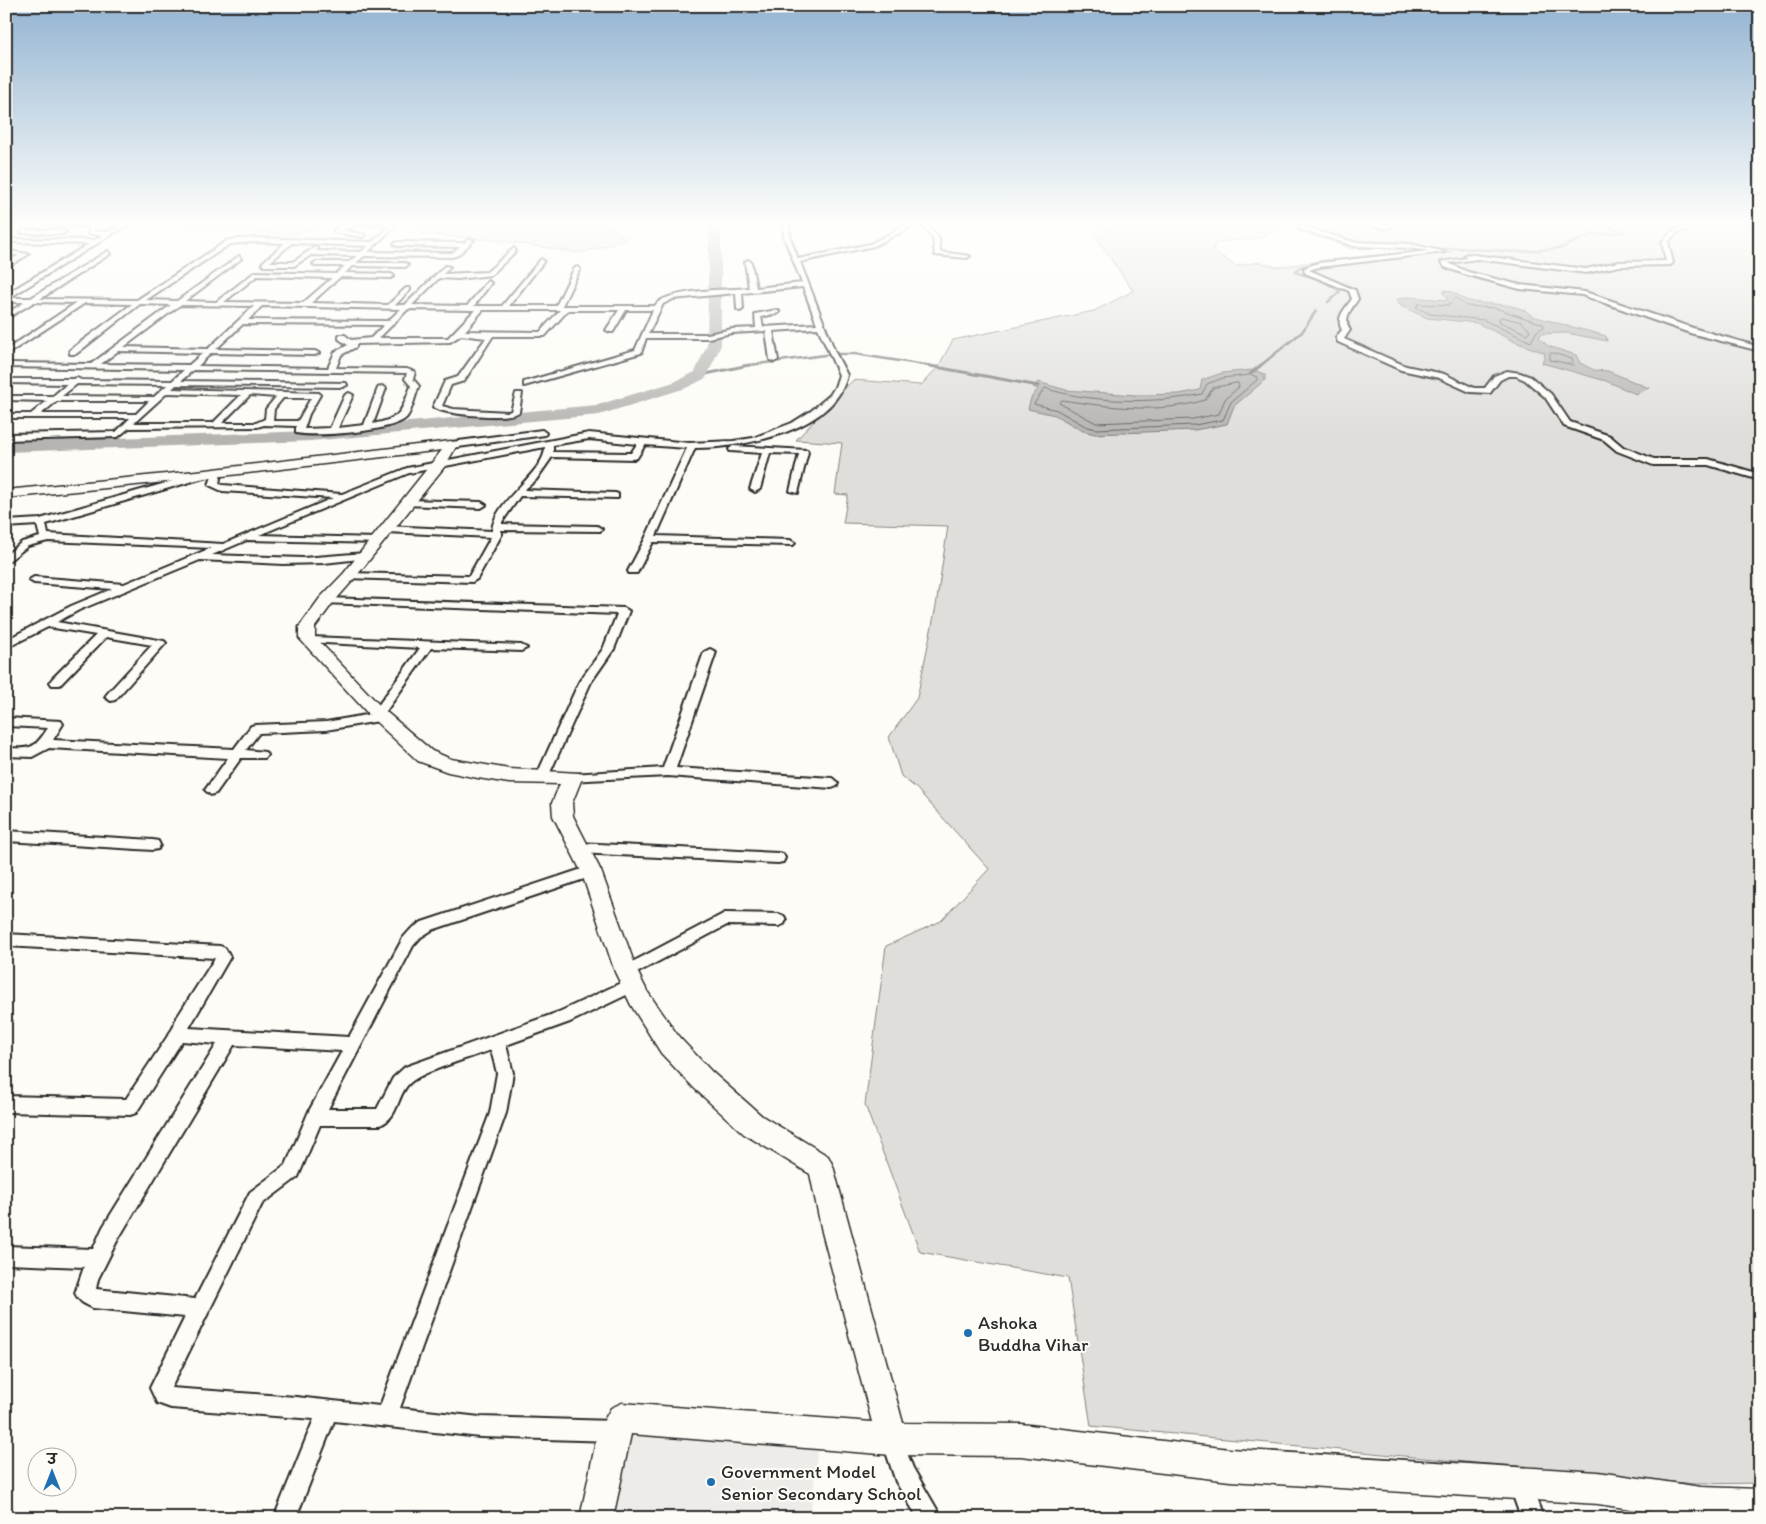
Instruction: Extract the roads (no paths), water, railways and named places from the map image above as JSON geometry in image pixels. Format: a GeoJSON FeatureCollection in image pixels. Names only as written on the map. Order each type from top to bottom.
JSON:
{"type":"FeatureCollection","features":[{"type":"Feature","properties":{"kind":"street"},"geometry":{"type":"LineString","coordinates":[[6,317],[41,295]]}},
{"type":"Feature","properties":{"kind":"street"},"geometry":{"type":"LineString","coordinates":[[73,352],[149,295]]}},
{"type":"Feature","properties":{"kind":"street"},"geometry":{"type":"LineString","coordinates":[[32,416],[114,349],[186,295]]}},
{"type":"Feature","properties":{"kind":"street"},"geometry":{"type":"LineString","coordinates":[[216,304],[228,295]]}},
{"type":"Feature","properties":{"kind":"street"},"geometry":{"type":"LineString","coordinates":[[305,305],[316,295]]}},
{"type":"Feature","properties":{"kind":"street"},"geometry":{"type":"LineString","coordinates":[[390,306],[402,295]]}},
{"type":"Feature","properties":{"kind":"street"},"geometry":{"type":"LineString","coordinates":[[373,340],[419,295]]}},
{"type":"Feature","properties":{"kind":"street"},"geometry":{"type":"LineString","coordinates":[[469,308],[479,295]]}},
{"type":"Feature","properties":{"kind":"street"},"geometry":{"type":"LineString","coordinates":[[504,308],[514,295]]}},
{"type":"Feature","properties":{"kind":"street"},"geometry":{"type":"LineString","coordinates":[[558,308],[564,295]]}},
{"type":"Feature","properties":{"kind":"street"},"geometry":{"type":"LineString","coordinates":[[526,384],[563,371],[618,359],[638,351],[643,336],[663,300],[672,297],[693,295]]}},
{"type":"Feature","properties":{"kind":"street"},"geometry":{"type":"LineString","coordinates":[[739,295],[740,309]]}},
{"type":"Feature","properties":{"kind":"street"},"geometry":{"type":"LineString","coordinates":[[6,494],[446,454],[549,443],[601,435],[642,442],[692,446],[730,445],[782,431],[827,404],[842,384],[842,375],[832,355],[810,295]]}},
{"type":"Feature","properties":{"kind":"street"},"geometry":{"type":"LineString","coordinates":[[1354,295],[1355,299],[1344,315],[1343,325],[1346,330],[1340,337],[1341,340],[1404,368],[1442,376],[1473,390],[1488,391],[1496,379],[1515,374],[1530,379],[1542,388],[1564,416],[1567,424],[1607,438],[1620,449],[1644,460],[1654,462],[1708,462],[1760,477]]}},
{"type":"Feature","properties":{"kind":"street"},"geometry":{"type":"LineString","coordinates":[[1589,295],[1686,328],[1760,349]]}},
{"type":"Feature","properties":{"kind":"street"},"geometry":{"type":"LineString","coordinates":[[6,298],[84,302],[469,308],[657,308]]}},
{"type":"Feature","properties":{"kind":"street"},"geometry":{"type":"LineString","coordinates":[[6,353],[84,302]]}},
{"type":"Feature","properties":{"kind":"street"},"geometry":{"type":"LineString","coordinates":[[6,437],[115,435],[168,391],[261,304]]}},
{"type":"Feature","properties":{"kind":"street"},"geometry":{"type":"LineString","coordinates":[[342,337],[351,342],[373,340],[449,341],[460,333],[481,308]]}},
{"type":"Feature","properties":{"kind":"street"},"geometry":{"type":"LineString","coordinates":[[460,333],[542,334],[566,308]]}},
{"type":"Feature","properties":{"kind":"street"},"geometry":{"type":"LineString","coordinates":[[610,330],[624,308]]}},
{"type":"Feature","properties":{"kind":"street"},"geometry":{"type":"LineString","coordinates":[[760,329],[757,315],[777,312]]}},
{"type":"Feature","properties":{"kind":"street"},"geometry":{"type":"LineString","coordinates":[[242,322],[391,323]]}},
{"type":"Feature","properties":{"kind":"street"},"geometry":{"type":"LineString","coordinates":[[643,336],[708,336],[760,329],[822,326]]}},
{"type":"Feature","properties":{"kind":"street"},"geometry":{"type":"LineString","coordinates":[[769,329],[774,360]]}},
{"type":"Feature","properties":{"kind":"street"},"geometry":{"type":"LineString","coordinates":[[485,334],[489,336],[489,340],[460,379],[448,383],[437,406],[453,411],[508,414],[515,412],[519,395]]}},
{"type":"Feature","properties":{"kind":"street"},"geometry":{"type":"LineString","coordinates":[[332,368],[338,354],[351,347],[351,342]]}},
{"type":"Feature","properties":{"kind":"street"},"geometry":{"type":"LineString","coordinates":[[114,349],[315,352]]}},
{"type":"Feature","properties":{"kind":"street"},"geometry":{"type":"LineString","coordinates":[[6,365],[219,366],[332,368],[411,372],[409,379],[415,387],[403,416],[389,423],[333,430],[301,431],[298,430],[300,424],[316,395],[281,396],[252,392],[168,391]]}},
{"type":"Feature","properties":{"kind":"street"},"geometry":{"type":"LineString","coordinates":[[211,391],[218,382],[219,366]]}},
{"type":"Feature","properties":{"kind":"street"},"geometry":{"type":"LineString","coordinates":[[273,383],[290,373],[317,368]]}},
{"type":"Feature","properties":{"kind":"street"},"geometry":{"type":"LineString","coordinates":[[6,381],[178,381],[343,385]]}},
{"type":"Feature","properties":{"kind":"street"},"geometry":{"type":"LineString","coordinates":[[368,426],[382,388]]}},
{"type":"Feature","properties":{"kind":"street"},"geometry":{"type":"LineString","coordinates":[[214,426],[244,396],[252,392]]}},
{"type":"Feature","properties":{"kind":"street"},"geometry":{"type":"LineString","coordinates":[[333,430],[349,395]]}},
{"type":"Feature","properties":{"kind":"street"},"geometry":{"type":"LineString","coordinates":[[265,423],[270,419],[270,409],[281,396]]}},
{"type":"Feature","properties":{"kind":"street"},"geometry":{"type":"LineString","coordinates":[[6,398],[158,399]]}},
{"type":"Feature","properties":{"kind":"street"},"geometry":{"type":"LineString","coordinates":[[6,416],[138,416]]}},
{"type":"Feature","properties":{"kind":"street"},"geometry":{"type":"LineString","coordinates":[[128,426],[300,424]]}},
{"type":"Feature","properties":{"kind":"street"},"geometry":{"type":"LineString","coordinates":[[6,645],[75,608],[446,454],[542,433]]}},
{"type":"Feature","properties":{"kind":"street"},"geometry":{"type":"LineString","coordinates":[[548,454],[634,456],[642,442]]}},
{"type":"Feature","properties":{"kind":"street"},"geometry":{"type":"LineString","coordinates":[[349,576],[472,579],[497,531],[498,520],[518,493],[534,478],[548,454],[549,443]]}},
{"type":"Feature","properties":{"kind":"street"},"geometry":{"type":"LineString","coordinates":[[730,445],[735,449],[805,452],[795,491]]}},
{"type":"Feature","properties":{"kind":"street"},"geometry":{"type":"LineString","coordinates":[[633,571],[650,539],[692,446]]}},
{"type":"Feature","properties":{"kind":"street"},"geometry":{"type":"LineString","coordinates":[[756,489],[767,450]]}},
{"type":"Feature","properties":{"kind":"street"},"geometry":{"type":"LineString","coordinates":[[446,454],[349,576],[326,601],[307,627],[306,635],[379,715],[420,754],[429,759],[478,771],[509,776],[572,778],[668,772],[832,783]]}},
{"type":"Feature","properties":{"kind":"street"},"geometry":{"type":"LineString","coordinates":[[212,474],[214,485],[222,488],[342,496]]}},
{"type":"Feature","properties":{"kind":"street"},"geometry":{"type":"LineString","coordinates":[[6,524],[41,522],[212,474]]}},
{"type":"Feature","properties":{"kind":"street"},"geometry":{"type":"LineString","coordinates":[[518,493],[615,496]]}},
{"type":"Feature","properties":{"kind":"street"},"geometry":{"type":"LineString","coordinates":[[408,503],[481,505]]}},
{"type":"Feature","properties":{"kind":"street"},"geometry":{"type":"LineString","coordinates":[[41,522],[44,536],[48,538]]}},
{"type":"Feature","properties":{"kind":"street"},"geometry":{"type":"LineString","coordinates":[[244,538],[376,542],[497,531],[597,529]]}},
{"type":"Feature","properties":{"kind":"street"},"geometry":{"type":"LineString","coordinates":[[6,560],[25,544],[48,538],[223,546]]}},
{"type":"Feature","properties":{"kind":"street"},"geometry":{"type":"LineString","coordinates":[[650,539],[790,542]]}},
{"type":"Feature","properties":{"kind":"street"},"geometry":{"type":"LineString","coordinates":[[199,557],[291,562],[326,561],[376,542]]}},
{"type":"Feature","properties":{"kind":"street"},"geometry":{"type":"LineString","coordinates":[[34,580],[126,587]]}},
{"type":"Feature","properties":{"kind":"street"},"geometry":{"type":"LineString","coordinates":[[326,601],[624,611],[608,650],[585,682],[542,776]]}},
{"type":"Feature","properties":{"kind":"street"},"geometry":{"type":"LineString","coordinates":[[46,623],[160,644],[111,697]]}},
{"type":"Feature","properties":{"kind":"street"},"geometry":{"type":"LineString","coordinates":[[56,682],[103,634]]}},
{"type":"Feature","properties":{"kind":"street"},"geometry":{"type":"LineString","coordinates":[[310,640],[521,648]]}},
{"type":"Feature","properties":{"kind":"street"},"geometry":{"type":"LineString","coordinates":[[211,790],[257,728],[326,726],[379,715],[428,644]]}},
{"type":"Feature","properties":{"kind":"street"},"geometry":{"type":"LineString","coordinates":[[668,772],[710,652]]}},
{"type":"Feature","properties":{"kind":"street"},"geometry":{"type":"LineString","coordinates":[[6,722],[56,724],[44,744],[32,753],[6,752]]}},
{"type":"Feature","properties":{"kind":"street"},"geometry":{"type":"LineString","coordinates":[[44,744],[261,755]]}},
{"type":"Feature","properties":{"kind":"street"},"geometry":{"type":"LineString","coordinates":[[572,778],[561,810],[578,848],[591,871],[629,978],[670,1045],[703,1080],[753,1124],[819,1165],[824,1175],[836,1232],[892,1439],[904,1474],[931,1518]]}},
{"type":"Feature","properties":{"kind":"street"},"geometry":{"type":"LineString","coordinates":[[6,836],[153,845]]}},
{"type":"Feature","properties":{"kind":"street"},"geometry":{"type":"LineString","coordinates":[[578,848],[778,858]]}},
{"type":"Feature","properties":{"kind":"street"},"geometry":{"type":"LineString","coordinates":[[591,871],[419,930],[408,942],[352,1044],[315,1117],[292,1171],[287,1177],[262,1192],[256,1198],[160,1388],[164,1396],[480,1427],[614,1430]]}},
{"type":"Feature","properties":{"kind":"street"},"geometry":{"type":"LineString","coordinates":[[315,1117],[380,1117],[385,1113],[395,1086],[402,1078],[417,1070],[497,1043],[564,1017],[725,919],[779,920]]}},
{"type":"Feature","properties":{"kind":"street"},"geometry":{"type":"LineString","coordinates":[[6,940],[220,952],[223,957],[181,1030],[130,1107],[6,1104]]}},
{"type":"Feature","properties":{"kind":"street"},"geometry":{"type":"LineString","coordinates":[[181,1030],[184,1036],[352,1044]]}},
{"type":"Feature","properties":{"kind":"street"},"geometry":{"type":"LineString","coordinates":[[200,1308],[93,1298],[85,1293],[88,1276],[97,1258],[229,1038]]}},
{"type":"Feature","properties":{"kind":"street"},"geometry":{"type":"LineString","coordinates":[[386,1417],[498,1113],[505,1073],[497,1043]]}},
{"type":"Feature","properties":{"kind":"street"},"geometry":{"type":"LineString","coordinates":[[6,1255],[97,1258]]}},
{"type":"Feature","properties":{"kind":"street"},"geometry":{"type":"LineString","coordinates":[[285,1518],[328,1411]]}},
{"type":"Feature","properties":{"kind":"street"},"geometry":{"type":"LineString","coordinates":[[596,1518],[614,1430],[622,1419],[631,1418],[892,1439],[1022,1440],[1074,1448],[1230,1465],[1598,1488],[1701,1503],[1760,1505]]}},
{"type":"Feature","properties":{"kind":"street"},"geometry":{"type":"LineString","coordinates":[[1520,1484],[1532,1518]]}},
{"type":"Feature","properties":{"kind":"water"},"geometry":{"type":"Polygon","coordinates":[[[1445,295],[1457,295],[1469,301],[1511,306],[1526,311],[1532,316],[1606,336],[1607,341],[1567,333],[1541,334],[1539,338],[1548,346],[1576,355],[1580,363],[1594,370],[1608,371],[1649,388],[1636,394],[1606,381],[1542,363],[1545,353],[1515,342],[1477,323],[1427,318],[1401,306],[1395,300],[1407,297],[1447,300],[1448,298],[1445,295]]]}},
{"type":"Feature","properties":{"kind":"water"},"geometry":{"type":"Polygon","coordinates":[[[1253,370],[1265,374],[1265,380],[1234,406],[1227,424],[1195,430],[1095,434],[1083,431],[1055,415],[1028,409],[1031,398],[1038,389],[1033,387],[1038,382],[1066,390],[1136,395],[1179,394],[1200,390],[1202,380],[1222,373],[1253,370]]]}},
{"type":"Feature","properties":{"kind":"waterway"},"geometry":{"type":"LineString","coordinates":[[6,447],[310,436],[599,410],[680,385],[701,375],[714,345],[714,295]]}},
{"type":"Feature","properties":{"kind":"waterway"},"geometry":{"type":"LineString","coordinates":[[1328,302],[1336,295]]}},
{"type":"Feature","properties":{"kind":"waterway"},"geometry":{"type":"LineString","coordinates":[[1260,366],[1302,332],[1316,311]]}},
{"type":"Feature","properties":{"kind":"waterway"},"geometry":{"type":"LineString","coordinates":[[746,366],[832,354],[855,354],[927,365]]}},
{"type":"Feature","properties":{"kind":"waterway"},"geometry":{"type":"LineString","coordinates":[[927,365],[931,366]]}},
{"type":"Feature","properties":{"kind":"waterway"},"geometry":{"type":"LineString","coordinates":[[927,365],[1039,386]]}},
{"type":"Feature","properties":{"kind":"waterway"},"geometry":{"type":"LineString","coordinates":[[1250,374],[1261,365]]}},
{"type":"Feature","properties":{"kind":"waterway"},"geometry":{"type":"LineString","coordinates":[[701,375],[746,366]]}},
{"type":"Feature","properties":{"kind":"place","name":"Ashoka Buddha Vihar"},"geometry":{"type":"Point","coordinates":[968,1333]}},
{"type":"Feature","properties":{"kind":"place","name":"Government Model Senior Secondary School"},"geometry":{"type":"Point","coordinates":[711,1482]}}]}
